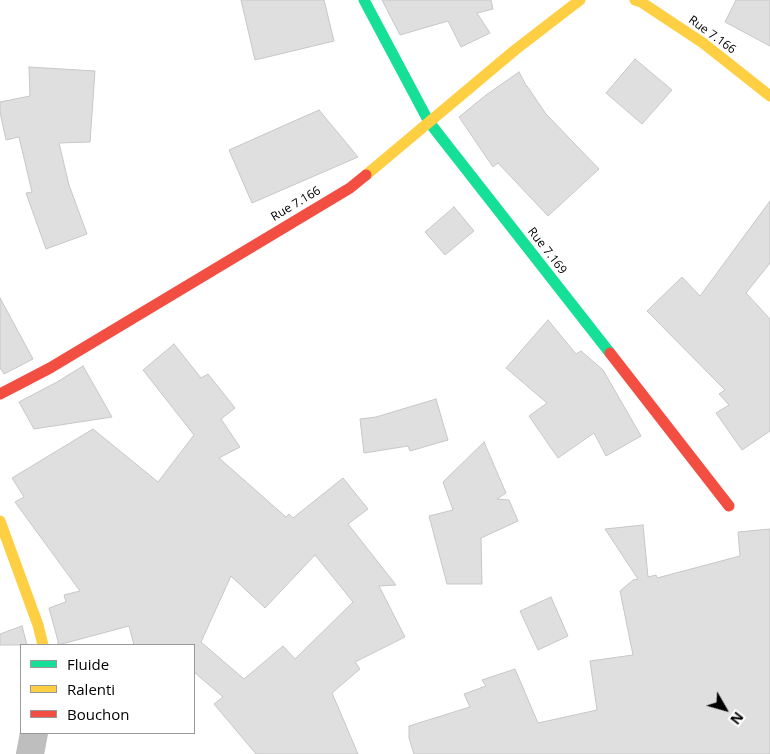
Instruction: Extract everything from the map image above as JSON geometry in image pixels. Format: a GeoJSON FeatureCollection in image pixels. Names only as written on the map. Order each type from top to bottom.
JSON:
{"type":"FeatureCollection","features":[{"type":"Feature","properties":{"kind":"street","name":"Rue 7.169"},"geometry":{"type":"LineString","coordinates":[[364,0],[429,122],[729,506]]}},
{"type":"Feature","properties":{"kind":"street","name":"Rue 7.166"},"geometry":{"type":"LineString","coordinates":[[0,394],[50,368],[350,188],[514,50],[580,0]]}},
{"type":"Feature","properties":{"kind":"street","name":"Rue 7.166"},"geometry":{"type":"LineString","coordinates":[[635,0],[641,2],[703,44],[770,96]]}},
{"type":"Feature","properties":{"kind":"street"},"geometry":{"type":"LineString","coordinates":[[0,521],[38,625],[43,644]]}},
{"type":"Feature","properties":{"kind":"street"},"geometry":{"type":"LineString","coordinates":[[30,754],[34,734]]}},
{"type":"Feature","properties":{"kind":"building"},"geometry":{"type":"Polygon","coordinates":[[[241,0],[324,0],[334,41],[255,60],[241,0]]]}},
{"type":"Feature","properties":{"kind":"building"},"geometry":{"type":"Polygon","coordinates":[[[382,0],[491,0],[493,9],[477,13],[490,33],[461,47],[448,21],[400,35],[382,0]]]}},
{"type":"Feature","properties":{"kind":"building"},"geometry":{"type":"Polygon","coordinates":[[[736,0],[770,0],[770,46],[725,22],[736,0]]]}},
{"type":"Feature","properties":{"kind":"building"},"geometry":{"type":"Polygon","coordinates":[[[635,59],[672,90],[642,124],[606,93],[635,59]]]}},
{"type":"Feature","properties":{"kind":"building"},"geometry":{"type":"Polygon","coordinates":[[[29,67],[95,71],[90,142],[59,143],[69,185],[87,234],[46,249],[26,193],[32,192],[19,137],[6,140],[0,112],[0,102],[30,96],[29,67]]]}},
{"type":"Feature","properties":{"kind":"building"},"geometry":{"type":"Polygon","coordinates":[[[519,72],[546,114],[599,169],[548,216],[498,163],[493,167],[459,117],[519,72]]]}},
{"type":"Feature","properties":{"kind":"building"},"geometry":{"type":"Polygon","coordinates":[[[319,110],[358,157],[252,203],[229,150],[319,110]]]}},
{"type":"Feature","properties":{"kind":"building"},"geometry":{"type":"Polygon","coordinates":[[[770,201],[770,263],[746,293],[770,319],[770,431],[742,450],[716,413],[729,405],[719,394],[725,390],[647,311],[682,277],[700,296],[770,201]]]}},
{"type":"Feature","properties":{"kind":"building"},"geometry":{"type":"Polygon","coordinates":[[[454,207],[474,231],[445,255],[425,232],[454,207]]]}},
{"type":"Feature","properties":{"kind":"building"},"geometry":{"type":"Polygon","coordinates":[[[0,298],[33,359],[4,374],[0,368],[0,298]]]}},
{"type":"Feature","properties":{"kind":"building"},"geometry":{"type":"Polygon","coordinates":[[[548,320],[576,354],[581,351],[603,370],[641,436],[606,456],[594,433],[558,458],[529,416],[547,403],[506,368],[548,320]]]}},
{"type":"Feature","properties":{"kind":"building"},"geometry":{"type":"Polygon","coordinates":[[[174,344],[201,378],[208,374],[235,408],[221,419],[240,447],[219,458],[286,517],[289,514],[293,518],[343,478],[368,509],[348,524],[396,585],[379,586],[405,637],[355,662],[360,669],[332,693],[358,754],[256,754],[214,704],[223,697],[195,673],[195,644],[134,644],[129,626],[58,644],[49,608],[66,602],[64,595],[80,591],[15,502],[24,497],[12,478],[93,429],[158,482],[194,435],[143,370],[174,344]],[[315,555],[265,608],[231,576],[201,642],[244,679],[283,646],[295,659],[353,602],[315,555]]]}},
{"type":"Feature","properties":{"kind":"building"},"geometry":{"type":"Polygon","coordinates":[[[83,366],[112,417],[34,429],[19,402],[83,366]]]}},
{"type":"Feature","properties":{"kind":"building"},"geometry":{"type":"Polygon","coordinates":[[[436,399],[448,440],[410,451],[408,446],[364,453],[360,419],[376,417],[436,399]]]}},
{"type":"Feature","properties":{"kind":"building"},"geometry":{"type":"Polygon","coordinates":[[[484,442],[506,493],[497,499],[509,500],[518,521],[481,538],[482,584],[447,584],[429,516],[453,510],[443,482],[484,442]]]}},
{"type":"Feature","properties":{"kind":"building"},"geometry":{"type":"Polygon","coordinates":[[[643,525],[648,577],[656,575],[657,578],[740,556],[738,532],[770,529],[770,754],[414,754],[409,738],[409,726],[470,707],[464,694],[486,686],[482,680],[515,669],[538,723],[597,710],[590,661],[633,655],[620,591],[633,580],[638,579],[605,529],[643,525]]]}},
{"type":"Feature","properties":{"kind":"building"},"geometry":{"type":"Polygon","coordinates":[[[551,597],[568,636],[538,650],[520,611],[551,597]]]}},
{"type":"Feature","properties":{"kind":"building"},"geometry":{"type":"Polygon","coordinates":[[[22,626],[27,644],[0,645],[0,634],[22,626]]]}},
{"type":"Feature","properties":{"kind":"traffic: fast"},"geometry":{"type":"LineString","coordinates":[[364,0],[429,122],[610,353]]}},
{"type":"Feature","properties":{"kind":"traffic: slow"},"geometry":{"type":"LineString","coordinates":[[366,175],[515,50],[580,0]]}},
{"type":"Feature","properties":{"kind":"traffic: slow"},"geometry":{"type":"LineString","coordinates":[[635,0],[641,2],[703,43],[770,96]]}},
{"type":"Feature","properties":{"kind":"traffic: slow"},"geometry":{"type":"LineString","coordinates":[[0,521],[38,625],[43,644]]}},
{"type":"Feature","properties":{"kind":"traffic: jam"},"geometry":{"type":"LineString","coordinates":[[0,394],[50,368],[350,188],[366,175]]}},
{"type":"Feature","properties":{"kind":"traffic: jam"},"geometry":{"type":"LineString","coordinates":[[610,353],[729,506]]}}]}
